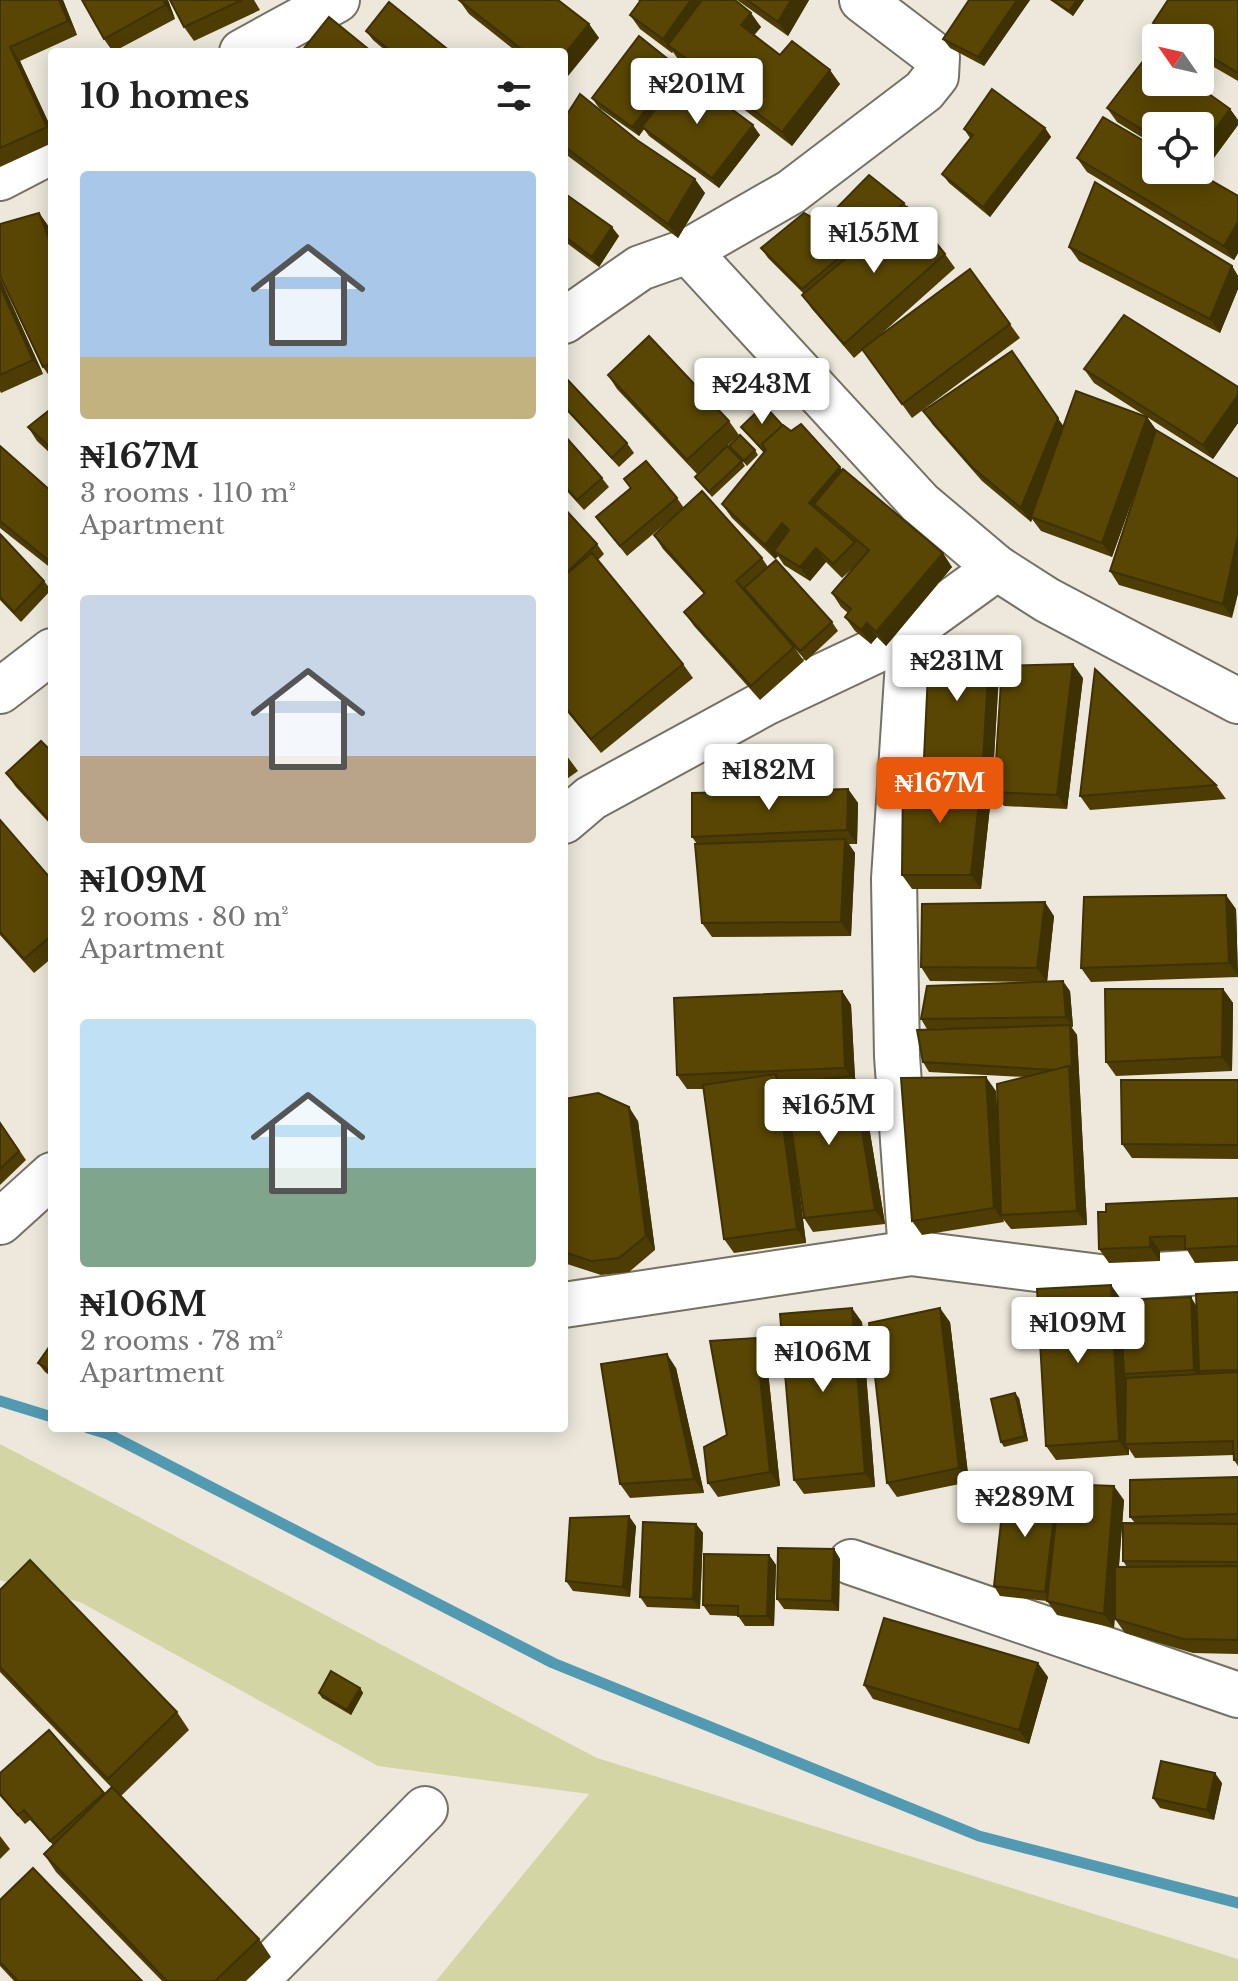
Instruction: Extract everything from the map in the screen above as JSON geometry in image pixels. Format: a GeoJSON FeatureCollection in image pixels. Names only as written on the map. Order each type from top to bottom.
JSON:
{"type":"FeatureCollection","features":[{"type":"Feature","properties":{"kind":"street"},"geometry":{"type":"LineString","coordinates":[[249,48],[337,0]]}},
{"type":"Feature","properties":{"kind":"street"},"geometry":{"type":"LineString","coordinates":[[568,318],[640,268],[688,251],[791,192],[924,91],[936,76],[937,57],[862,0]]}},
{"type":"Feature","properties":{"kind":"street"},"geometry":{"type":"LineString","coordinates":[[0,178],[48,153]]}},
{"type":"Feature","properties":{"kind":"street"},"geometry":{"type":"LineString","coordinates":[[688,251],[920,503],[997,568],[1047,600],[1238,701]]}},
{"type":"Feature","properties":{"kind":"street"},"geometry":{"type":"LineString","coordinates":[[568,818],[591,798],[767,702],[896,641],[997,568]]}},
{"type":"Feature","properties":{"kind":"street"},"geometry":{"type":"LineString","coordinates":[[910,631],[894,879],[897,1056],[911,1253]]}},
{"type":"Feature","properties":{"kind":"street"},"geometry":{"type":"LineString","coordinates":[[0,691],[48,654]]}},
{"type":"Feature","properties":{"kind":"street"},"geometry":{"type":"LineString","coordinates":[[0,1222],[48,1179]]}},
{"type":"Feature","properties":{"kind":"street"},"geometry":{"type":"LineString","coordinates":[[568,1304],[911,1253],[1108,1278],[1238,1270]]}},
{"type":"Feature","properties":{"kind":"street"},"geometry":{"type":"LineString","coordinates":[[851,1562],[1238,1695]]}},
{"type":"Feature","properties":{"kind":"street"},"geometry":{"type":"LineString","coordinates":[[255,1981],[425,1809]]}},
{"type":"Feature","properties":{"kind":"green space"},"geometry":{"type":"Polygon","coordinates":[[[0,1444],[597,1758],[1238,1959],[1238,1981],[436,1981],[589,1794],[378,1766],[80,1602],[0,1580],[0,1444]]]}},
{"type":"Feature","properties":{"kind":"building"},"geometry":{"type":"Polygon","coordinates":[[[0,0],[59,0],[68,21],[10,47],[47,127],[0,148],[0,0]]]}},
{"type":"Feature","properties":{"kind":"building"},"geometry":{"type":"Polygon","coordinates":[[[82,0],[163,0],[165,5],[104,39],[82,0]]]}},
{"type":"Feature","properties":{"kind":"building"},"geometry":{"type":"Polygon","coordinates":[[[170,0],[242,0],[184,27],[170,0]]]}},
{"type":"Feature","properties":{"kind":"building"},"geometry":{"type":"Polygon","coordinates":[[[459,0],[558,0],[589,24],[568,50],[520,48],[459,0]]]}},
{"type":"Feature","properties":{"kind":"building"},"geometry":{"type":"Polygon","coordinates":[[[641,0],[691,0],[663,39],[630,15],[641,0]]]}},
{"type":"Feature","properties":{"kind":"building"},"geometry":{"type":"Polygon","coordinates":[[[702,0],[735,0],[751,13],[741,25],[780,55],[792,41],[830,70],[782,132],[668,45],[702,0]]]}},
{"type":"Feature","properties":{"kind":"building"},"geometry":{"type":"Polygon","coordinates":[[[747,0],[791,0],[778,22],[747,0]]]}},
{"type":"Feature","properties":{"kind":"building"},"geometry":{"type":"Polygon","coordinates":[[[969,0],[1017,0],[978,57],[943,39],[969,0]]]}},
{"type":"Feature","properties":{"kind":"building"},"geometry":{"type":"Polygon","coordinates":[[[1053,0],[1077,0],[1069,11],[1053,0]]]}},
{"type":"Feature","properties":{"kind":"building"},"geometry":{"type":"Polygon","coordinates":[[[1168,0],[1238,0],[1238,73],[1214,58],[1214,24],[1153,23],[1168,0]]]}},
{"type":"Feature","properties":{"kind":"building"},"geometry":{"type":"Polygon","coordinates":[[[389,2],[446,48],[387,48],[366,31],[389,2]]]}},
{"type":"Feature","properties":{"kind":"building"},"geometry":{"type":"Polygon","coordinates":[[[329,17],[367,48],[304,48],[329,17]]]}},
{"type":"Feature","properties":{"kind":"building"},"geometry":{"type":"Polygon","coordinates":[[[639,36],[679,68],[632,127],[592,98],[639,36]]]}},
{"type":"Feature","properties":{"kind":"building"},"geometry":{"type":"Polygon","coordinates":[[[1142,62],[1142,96],[1212,96],[1230,109],[1214,131],[1214,112],[1142,112],[1142,129],[1107,108],[1142,62]]]}},
{"type":"Feature","properties":{"kind":"building"},"geometry":{"type":"Polygon","coordinates":[[[683,73],[753,125],[712,178],[642,127],[683,73]]]}},
{"type":"Feature","properties":{"kind":"building"},"geometry":{"type":"Polygon","coordinates":[[[992,89],[1045,128],[983,207],[942,174],[973,135],[964,129],[992,89]]]}},
{"type":"Feature","properties":{"kind":"building"},"geometry":{"type":"Polygon","coordinates":[[[580,94],[637,140],[695,179],[668,224],[568,149],[568,113],[580,94]]]}},
{"type":"Feature","properties":{"kind":"building"},"geometry":{"type":"Polygon","coordinates":[[[1103,117],[1142,140],[1142,184],[1214,182],[1238,196],[1238,222],[1224,246],[1077,158],[1103,117]]]}},
{"type":"Feature","properties":{"kind":"building"},"geometry":{"type":"Polygon","coordinates":[[[869,175],[904,203],[802,289],[761,248],[804,213],[822,223],[869,175]]]}},
{"type":"Feature","properties":{"kind":"building"},"geometry":{"type":"Polygon","coordinates":[[[1095,182],[1232,266],[1210,319],[1069,247],[1095,182]]]}},
{"type":"Feature","properties":{"kind":"building"},"geometry":{"type":"Polygon","coordinates":[[[568,196],[612,227],[592,257],[568,239],[568,196]]]}},
{"type":"Feature","properties":{"kind":"building"},"geometry":{"type":"Polygon","coordinates":[[[907,207],[945,254],[844,344],[802,295],[907,207]]]}},
{"type":"Feature","properties":{"kind":"building"},"geometry":{"type":"Polygon","coordinates":[[[39,213],[48,237],[48,365],[43,367],[0,276],[0,224],[39,213]]]}},
{"type":"Feature","properties":{"kind":"building"},"geometry":{"type":"Polygon","coordinates":[[[970,269],[1010,324],[902,404],[862,349],[970,269]]]}},
{"type":"Feature","properties":{"kind":"building"},"geometry":{"type":"Polygon","coordinates":[[[0,286],[33,360],[0,375],[0,286]]]}},
{"type":"Feature","properties":{"kind":"building"},"geometry":{"type":"Polygon","coordinates":[[[1124,315],[1238,387],[1238,395],[1203,445],[1084,369],[1124,315]]]}},
{"type":"Feature","properties":{"kind":"building"},"geometry":{"type":"Polygon","coordinates":[[[649,336],[729,421],[687,460],[608,375],[649,336]]]}},
{"type":"Feature","properties":{"kind":"building"},"geometry":{"type":"Polygon","coordinates":[[[1012,351],[1058,418],[1021,508],[972,467],[923,411],[1012,351]]]}},
{"type":"Feature","properties":{"kind":"building"},"geometry":{"type":"Polygon","coordinates":[[[568,380],[627,443],[612,458],[568,410],[568,380]]]}},
{"type":"Feature","properties":{"kind":"building"},"geometry":{"type":"Polygon","coordinates":[[[1076,391],[1147,417],[1102,543],[1031,517],[1076,391]]]}},
{"type":"Feature","properties":{"kind":"building"},"geometry":{"type":"Polygon","coordinates":[[[764,405],[783,426],[762,444],[766,449],[764,451],[741,427],[764,405]]]}},
{"type":"Feature","properties":{"kind":"building"},"geometry":{"type":"Polygon","coordinates":[[[48,411],[48,445],[28,427],[48,411]]]}},
{"type":"Feature","properties":{"kind":"building"},"geometry":{"type":"Polygon","coordinates":[[[801,424],[840,467],[809,503],[855,542],[833,564],[816,548],[800,567],[774,551],[789,530],[782,523],[765,545],[722,504],[766,450],[762,444],[783,425],[791,431],[801,424]]]}},
{"type":"Feature","properties":{"kind":"building"},"geometry":{"type":"Polygon","coordinates":[[[1156,430],[1238,479],[1238,536],[1223,604],[1110,571],[1156,430]]]}},
{"type":"Feature","properties":{"kind":"building"},"geometry":{"type":"Polygon","coordinates":[[[740,435],[755,450],[744,461],[729,446],[740,435]]]}},
{"type":"Feature","properties":{"kind":"building"},"geometry":{"type":"Polygon","coordinates":[[[568,440],[602,478],[577,500],[568,490],[568,440]]]}},
{"type":"Feature","properties":{"kind":"building"},"geometry":{"type":"Polygon","coordinates":[[[0,446],[48,488],[48,560],[0,521],[0,446]]]}},
{"type":"Feature","properties":{"kind":"building"},"geometry":{"type":"Polygon","coordinates":[[[727,446],[742,461],[709,492],[695,477],[727,446]]]}},
{"type":"Feature","properties":{"kind":"building"},"geometry":{"type":"Polygon","coordinates":[[[646,461],[677,498],[620,546],[596,517],[631,488],[624,479],[646,461]]]}},
{"type":"Feature","properties":{"kind":"building"},"geometry":{"type":"Polygon","coordinates":[[[843,469],[943,553],[876,632],[867,623],[861,630],[845,617],[851,609],[832,593],[869,550],[814,504],[843,469]]]}},
{"type":"Feature","properties":{"kind":"building"},"geometry":{"type":"Polygon","coordinates":[[[702,491],[762,558],[736,581],[794,647],[751,686],[684,612],[705,593],[654,535],[702,491]]]}},
{"type":"Feature","properties":{"kind":"building"},"geometry":{"type":"Polygon","coordinates":[[[568,512],[597,544],[568,571],[568,512]]]}},
{"type":"Feature","properties":{"kind":"building"},"geometry":{"type":"Polygon","coordinates":[[[0,534],[44,581],[14,612],[0,597],[0,534]]]}},
{"type":"Feature","properties":{"kind":"building"},"geometry":{"type":"Polygon","coordinates":[[[592,553],[683,664],[591,739],[568,711],[568,573],[592,553]]]}},
{"type":"Feature","properties":{"kind":"building"},"geometry":{"type":"Polygon","coordinates":[[[776,560],[832,622],[800,651],[744,588],[776,560]]]}},
{"type":"Feature","properties":{"kind":"building"},"geometry":{"type":"Polygon","coordinates":[[[960,640],[990,642],[983,761],[924,758],[929,652],[960,654],[960,640]]]}},
{"type":"Feature","properties":{"kind":"building"},"geometry":{"type":"Polygon","coordinates":[[[1073,664],[1057,795],[994,792],[1002,666],[1073,664]]]}},
{"type":"Feature","properties":{"kind":"building"},"geometry":{"type":"Polygon","coordinates":[[[1095,669],[1216,785],[1080,796],[1095,669]]]}},
{"type":"Feature","properties":{"kind":"building"},"geometry":{"type":"Polygon","coordinates":[[[41,741],[48,748],[48,819],[6,773],[41,741]]]}},
{"type":"Feature","properties":{"kind":"building"},"geometry":{"type":"Polygon","coordinates":[[[982,774],[971,875],[902,875],[903,779],[982,774]]]}},
{"type":"Feature","properties":{"kind":"building"},"geometry":{"type":"Polygon","coordinates":[[[848,789],[847,830],[692,837],[692,793],[848,789]]]}},
{"type":"Feature","properties":{"kind":"building"},"geometry":{"type":"Polygon","coordinates":[[[0,820],[48,875],[48,938],[24,959],[0,932],[0,820]]]}},
{"type":"Feature","properties":{"kind":"building"},"geometry":{"type":"Polygon","coordinates":[[[845,839],[841,922],[702,923],[695,844],[845,839]]]}},
{"type":"Feature","properties":{"kind":"building"},"geometry":{"type":"Polygon","coordinates":[[[1226,895],[1229,963],[1081,968],[1084,897],[1226,895]]]}},
{"type":"Feature","properties":{"kind":"building"},"geometry":{"type":"Polygon","coordinates":[[[1045,902],[1037,968],[921,967],[922,904],[1045,902]]]}},
{"type":"Feature","properties":{"kind":"building"},"geometry":{"type":"Polygon","coordinates":[[[1063,981],[1066,1017],[921,1019],[927,986],[1063,981]]]}},
{"type":"Feature","properties":{"kind":"building"},"geometry":{"type":"Polygon","coordinates":[[[1105,989],[1223,989],[1222,1057],[1106,1062],[1105,989]]]}},
{"type":"Feature","properties":{"kind":"building"},"geometry":{"type":"Polygon","coordinates":[[[842,991],[845,1068],[677,1075],[674,998],[842,991]]]}},
{"type":"Feature","properties":{"kind":"building"},"geometry":{"type":"Polygon","coordinates":[[[1070,1025],[1072,1070],[1069,1066],[1055,1070],[923,1062],[917,1030],[1070,1025]]]}},
{"type":"Feature","properties":{"kind":"building"},"geometry":{"type":"Polygon","coordinates":[[[1069,1066],[1077,1211],[1001,1215],[997,1084],[1069,1066]]]}},
{"type":"Feature","properties":{"kind":"building"},"geometry":{"type":"Polygon","coordinates":[[[776,1074],[797,1229],[724,1239],[703,1085],[776,1074]]]}},
{"type":"Feature","properties":{"kind":"building"},"geometry":{"type":"Polygon","coordinates":[[[853,1076],[875,1210],[804,1218],[785,1083],[853,1076]]]}},
{"type":"Feature","properties":{"kind":"building"},"geometry":{"type":"Polygon","coordinates":[[[986,1077],[994,1208],[912,1221],[901,1078],[986,1077]]]}},
{"type":"Feature","properties":{"kind":"building"},"geometry":{"type":"Polygon","coordinates":[[[1121,1080],[1238,1080],[1238,1145],[1122,1144],[1121,1080]]]}},
{"type":"Feature","properties":{"kind":"building"},"geometry":{"type":"Polygon","coordinates":[[[598,1093],[629,1107],[646,1236],[619,1258],[591,1261],[568,1253],[568,1098],[598,1093]]]}},
{"type":"Feature","properties":{"kind":"building"},"geometry":{"type":"Polygon","coordinates":[[[0,1123],[19,1151],[0,1169],[0,1123]]]}},
{"type":"Feature","properties":{"kind":"building"},"geometry":{"type":"Polygon","coordinates":[[[1238,1198],[1238,1246],[1185,1249],[1185,1236],[1150,1237],[1150,1247],[1099,1249],[1098,1212],[1106,1212],[1106,1204],[1238,1198]]]}},
{"type":"Feature","properties":{"kind":"building"},"geometry":{"type":"Polygon","coordinates":[[[1111,1285],[1119,1441],[1046,1446],[1037,1289],[1111,1285]]]}},
{"type":"Feature","properties":{"kind":"building"},"geometry":{"type":"Polygon","coordinates":[[[1238,1292],[1238,1370],[1199,1371],[1196,1294],[1238,1292]]]}},
{"type":"Feature","properties":{"kind":"building"},"geometry":{"type":"Polygon","coordinates":[[[1191,1297],[1194,1370],[1124,1374],[1120,1300],[1191,1297]]]}},
{"type":"Feature","properties":{"kind":"building"},"geometry":{"type":"Polygon","coordinates":[[[852,1308],[865,1473],[794,1480],[780,1314],[852,1308]]]}},
{"type":"Feature","properties":{"kind":"building"},"geometry":{"type":"Polygon","coordinates":[[[940,1308],[959,1468],[887,1483],[869,1323],[940,1308]]]}},
{"type":"Feature","properties":{"kind":"building"},"geometry":{"type":"Polygon","coordinates":[[[756,1338],[770,1472],[708,1483],[704,1447],[727,1435],[710,1341],[756,1338]]]}},
{"type":"Feature","properties":{"kind":"building"},"geometry":{"type":"Polygon","coordinates":[[[48,1349],[48,1369],[38,1363],[48,1349]]]}},
{"type":"Feature","properties":{"kind":"building"},"geometry":{"type":"Polygon","coordinates":[[[667,1354],[694,1479],[620,1484],[601,1364],[667,1354]]]}},
{"type":"Feature","properties":{"kind":"building"},"geometry":{"type":"Polygon","coordinates":[[[1238,1372],[1238,1460],[1234,1460],[1233,1441],[1125,1444],[1126,1378],[1238,1372]]]}},
{"type":"Feature","properties":{"kind":"building"},"geometry":{"type":"Polygon","coordinates":[[[1015,1393],[1025,1436],[1001,1442],[991,1399],[1015,1393]]]}},
{"type":"Feature","properties":{"kind":"building"},"geometry":{"type":"Polygon","coordinates":[[[1238,1477],[1238,1514],[1130,1517],[1130,1480],[1238,1477]]]}},
{"type":"Feature","properties":{"kind":"building"},"geometry":{"type":"Polygon","coordinates":[[[1060,1484],[1114,1486],[1104,1614],[1047,1601],[1060,1484]]]}},
{"type":"Feature","properties":{"kind":"building"},"geometry":{"type":"Polygon","coordinates":[[[1005,1486],[1057,1492],[1045,1592],[994,1586],[1005,1486]]]}},
{"type":"Feature","properties":{"kind":"building"},"geometry":{"type":"Polygon","coordinates":[[[629,1516],[623,1587],[566,1581],[570,1518],[629,1516]]]}},
{"type":"Feature","properties":{"kind":"building"},"geometry":{"type":"Polygon","coordinates":[[[643,1522],[696,1524],[693,1599],[640,1597],[643,1522]]]}},
{"type":"Feature","properties":{"kind":"building"},"geometry":{"type":"Polygon","coordinates":[[[1123,1523],[1238,1524],[1238,1562],[1123,1561],[1123,1523]]]}},
{"type":"Feature","properties":{"kind":"building"},"geometry":{"type":"Polygon","coordinates":[[[778,1548],[834,1549],[832,1601],[777,1599],[778,1548]]]}},
{"type":"Feature","properties":{"kind":"building"},"geometry":{"type":"Polygon","coordinates":[[[704,1554],[769,1555],[767,1616],[738,1616],[738,1606],[703,1605],[704,1554]]]}},
{"type":"Feature","properties":{"kind":"building"},"geometry":{"type":"Polygon","coordinates":[[[30,1560],[177,1712],[108,1779],[0,1667],[0,1590],[30,1560]]]}},
{"type":"Feature","properties":{"kind":"building"},"geometry":{"type":"Polygon","coordinates":[[[1238,1566],[1238,1640],[1183,1639],[1115,1619],[1115,1567],[1238,1566]]]}},
{"type":"Feature","properties":{"kind":"building"},"geometry":{"type":"Polygon","coordinates":[[[884,1618],[1038,1663],[1019,1730],[864,1685],[884,1618]]]}},
{"type":"Feature","properties":{"kind":"building"},"geometry":{"type":"Polygon","coordinates":[[[331,1671],[360,1688],[347,1710],[319,1693],[331,1671]]]}},
{"type":"Feature","properties":{"kind":"building"},"geometry":{"type":"Polygon","coordinates":[[[49,1730],[104,1793],[50,1841],[24,1810],[18,1815],[0,1794],[0,1773],[49,1730]]]}},
{"type":"Feature","properties":{"kind":"building"},"geometry":{"type":"Polygon","coordinates":[[[1161,1761],[1215,1773],[1207,1810],[1153,1798],[1161,1761]]]}},
{"type":"Feature","properties":{"kind":"building"},"geometry":{"type":"Polygon","coordinates":[[[112,1787],[259,1939],[215,1981],[167,1981],[44,1854],[112,1787]]]}},
{"type":"Feature","properties":{"kind":"building"},"geometry":{"type":"Polygon","coordinates":[[[33,1868],[142,1981],[18,1981],[0,1962],[0,1900],[33,1868]]]}},
{"type":"Feature","properties":{"kind":"waterway"},"geometry":{"type":"LineString","coordinates":[[0,1401],[48,1416]]}},
{"type":"Feature","properties":{"kind":"waterway"},"geometry":{"type":"LineString","coordinates":[[101,1432],[553,1663],[979,1836],[1238,1903]]}}]}
